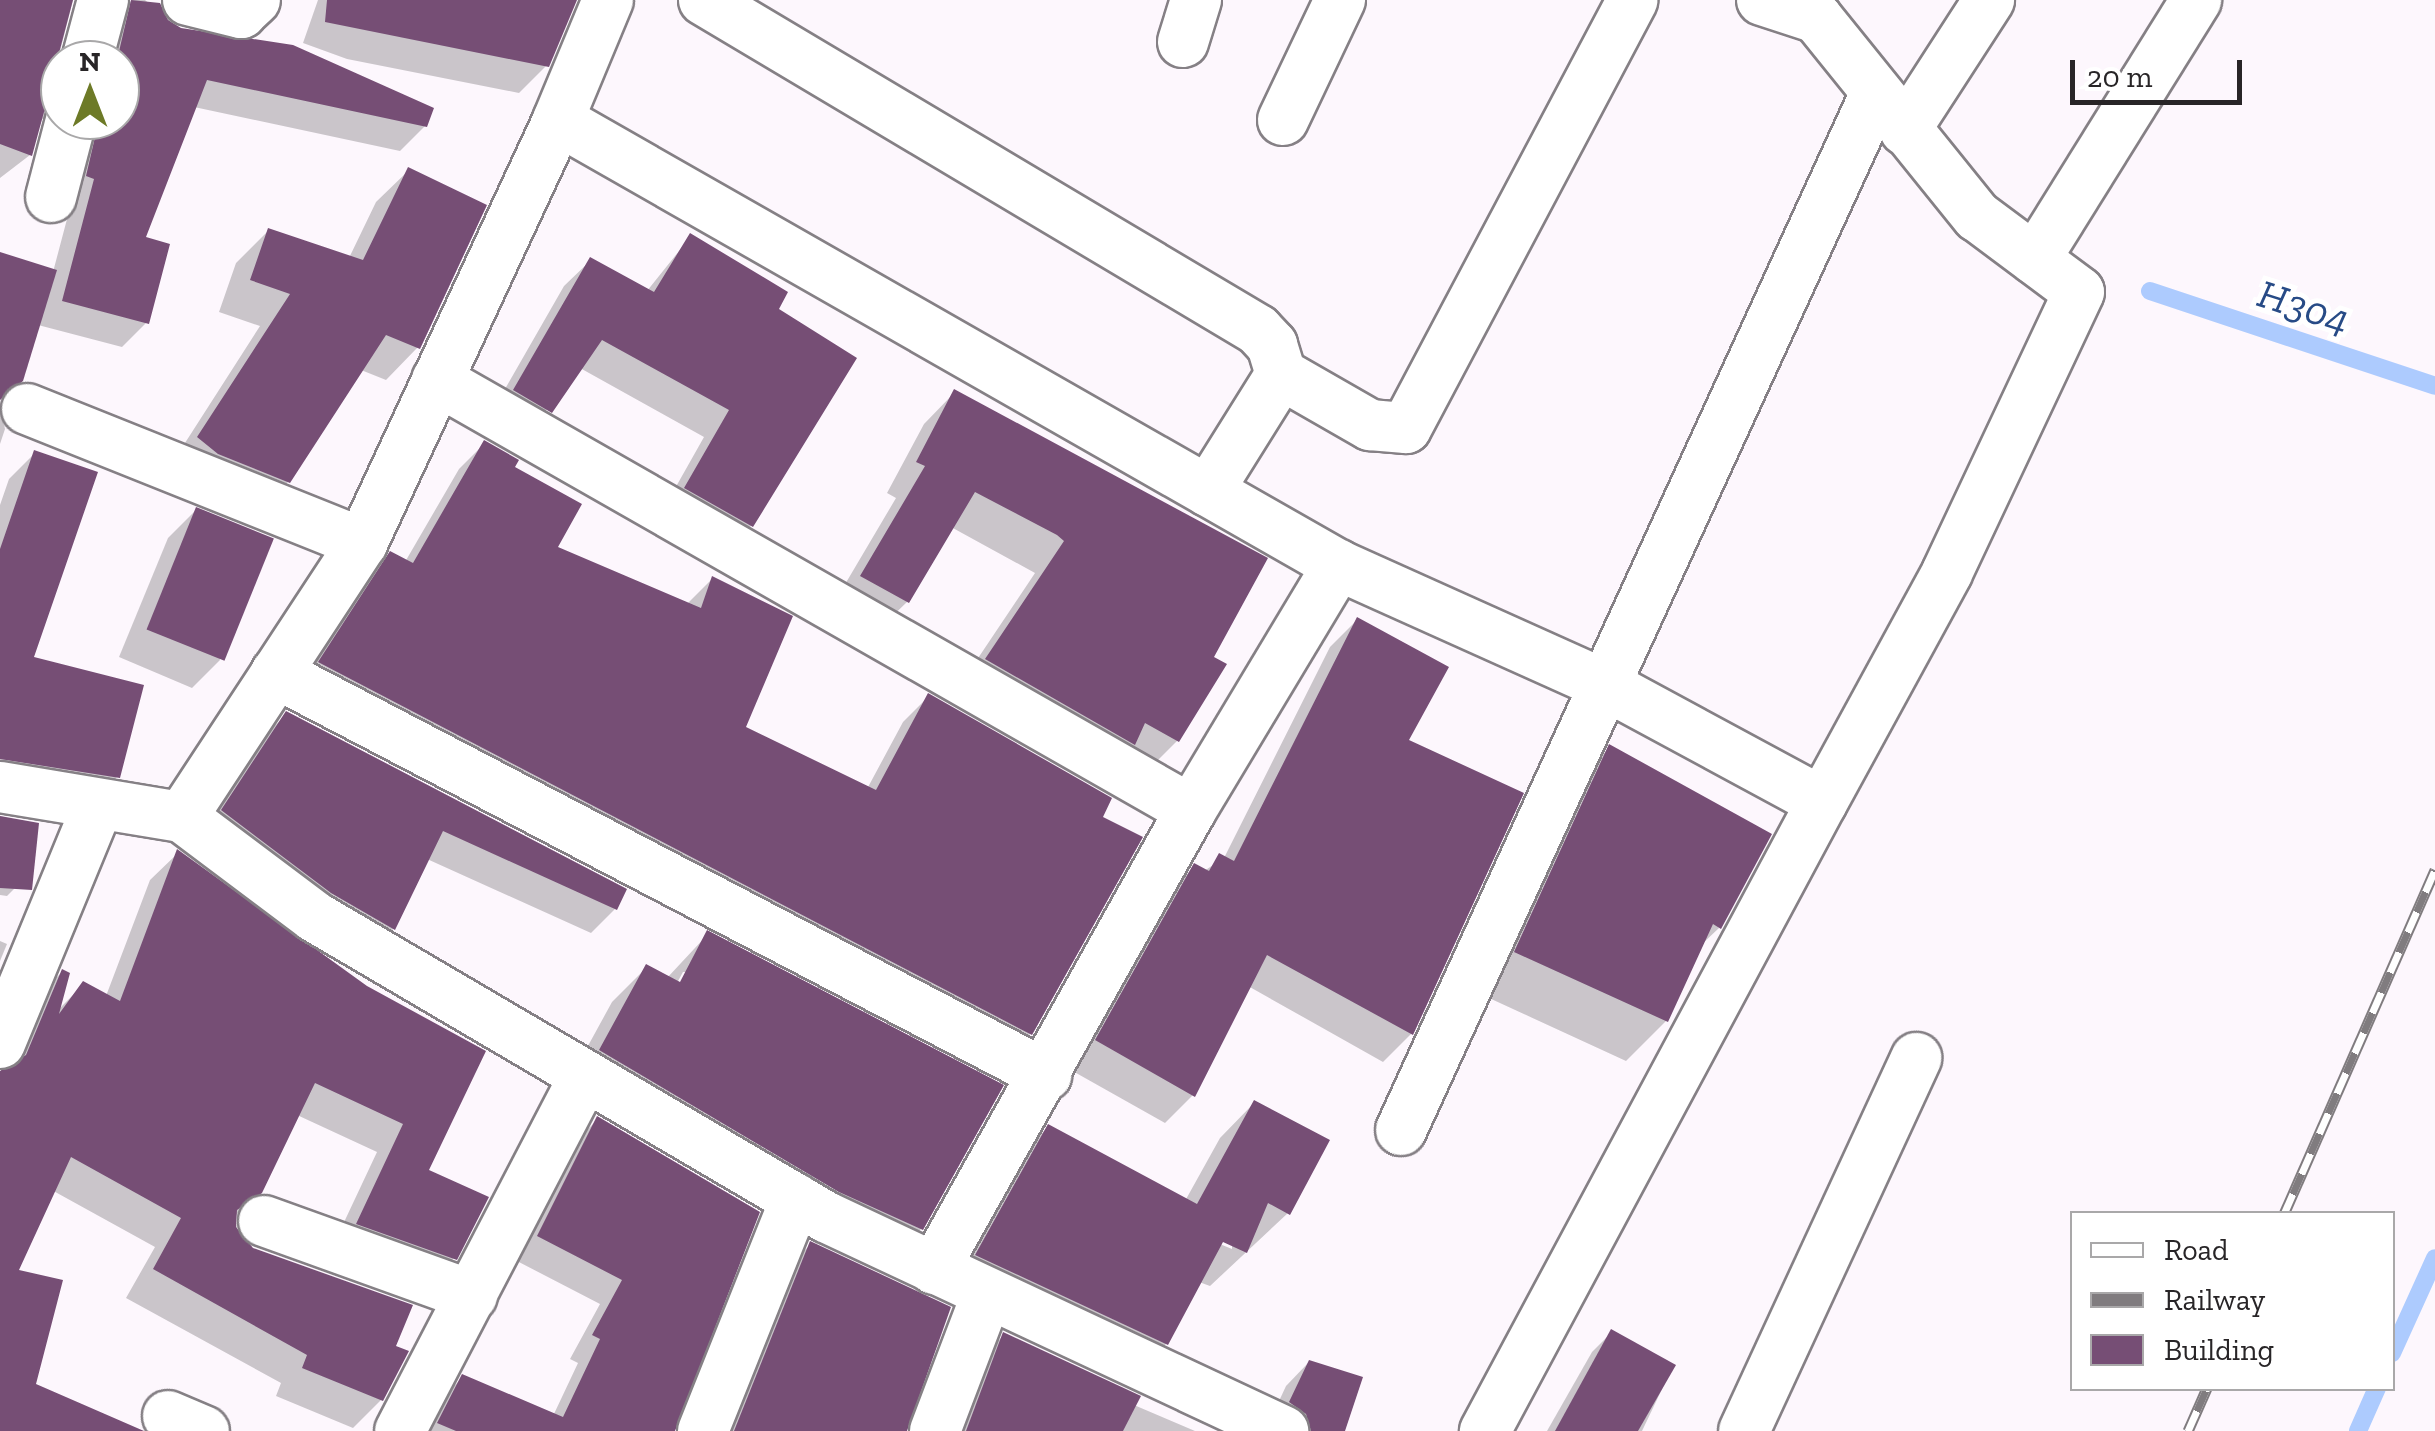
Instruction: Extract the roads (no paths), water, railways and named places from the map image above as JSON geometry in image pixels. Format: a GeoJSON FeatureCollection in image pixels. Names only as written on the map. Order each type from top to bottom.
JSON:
{"type":"FeatureCollection","features":[{"type":"Feature","properties":{"kind":"street"},"geometry":{"type":"LineString","coordinates":[[92,40],[103,0]]}},
{"type":"Feature","properties":{"kind":"street"},"geometry":{"type":"LineString","coordinates":[[188,0],[241,13],[256,0]]}},
{"type":"Feature","properties":{"kind":"street"},"geometry":{"type":"LineString","coordinates":[[182,817],[362,542],[558,120],[608,0]]}},
{"type":"Feature","properties":{"kind":"street"},"geometry":{"type":"LineString","coordinates":[[704,0],[1258,330],[1272,344],[1281,374],[1370,424],[1406,428],[1633,0]]}},
{"type":"Feature","properties":{"kind":"street"},"geometry":{"type":"LineString","coordinates":[[1283,120],[1340,0]]}},
{"type":"Feature","properties":{"kind":"street"},"geometry":{"type":"LineString","coordinates":[[1484,1431],[1946,573],[2079,292],[1977,216],[1890,112],[1822,9],[1762,0]]}},
{"type":"Feature","properties":{"kind":"street"},"geometry":{"type":"LineString","coordinates":[[1402,1130],[1609,687],[1890,112],[1988,0]]}},
{"type":"Feature","properties":{"kind":"street"},"geometry":{"type":"LineString","coordinates":[[2035,259],[2196,0]]}},
{"type":"Feature","properties":{"kind":"street"},"geometry":{"type":"LineString","coordinates":[[558,120],[1338,566],[1609,687],[1822,802]]}},
{"type":"Feature","properties":{"kind":"street"},"geometry":{"type":"LineString","coordinates":[[51,197],[66,140]]}},
{"type":"Feature","properties":{"kind":"street"},"geometry":{"type":"LineString","coordinates":[[1208,491],[1281,374]]}},
{"type":"Feature","properties":{"kind":"street"},"geometry":{"type":"LineString","coordinates":[[437,380],[1190,810]]}},
{"type":"Feature","properties":{"kind":"street"},"geometry":{"type":"LineString","coordinates":[[27,409],[362,542]]}},
{"type":"Feature","properties":{"kind":"street"},"geometry":{"type":"LineString","coordinates":[[934,1269],[1046,1075],[1190,810],[1338,566]]}},
{"type":"Feature","properties":{"kind":"street"},"geometry":{"type":"LineString","coordinates":[[276,673],[1046,1075]]}},
{"type":"Feature","properties":{"kind":"street"},"geometry":{"type":"LineString","coordinates":[[0,787],[182,817],[315,917],[796,1199],[987,1294],[1221,1418],[1283,1431]]}},
{"type":"Feature","properties":{"kind":"street"},"geometry":{"type":"LineString","coordinates":[[0,1043],[98,805]]}},
{"type":"Feature","properties":{"kind":"street"},"geometry":{"type":"LineString","coordinates":[[1744,1431],[1916,1058]]}},
{"type":"Feature","properties":{"kind":"street"},"geometry":{"type":"LineString","coordinates":[[400,1431],[584,1076]]}},
{"type":"Feature","properties":{"kind":"street"},"geometry":{"type":"LineString","coordinates":[[703,1431],[796,1199]]}},
{"type":"Feature","properties":{"kind":"street"},"geometry":{"type":"LineString","coordinates":[[264,1221],[472,1296]]}},
{"type":"Feature","properties":{"kind":"street"},"geometry":{"type":"LineString","coordinates":[[935,1431],[987,1294]]}},
{"type":"Feature","properties":{"kind":"waterway","name":"H304"},"geometry":{"type":"LineString","coordinates":[[2150,291],[2435,386]]}},
{"type":"Feature","properties":{"kind":"waterway","name":"H304"},"geometry":{"type":"LineString","coordinates":[[2395,1346],[2435,1258]]}},
{"type":"Feature","properties":{"kind":"waterway","name":"H304"},"geometry":{"type":"LineString","coordinates":[[2358,1431],[2376,1391]]}},
{"type":"Feature","properties":{"kind":"railway"},"geometry":{"type":"LineString","coordinates":[[2285,1211],[2435,870]]}},
{"type":"Feature","properties":{"kind":"railway"},"geometry":{"type":"LineString","coordinates":[[2188,1431],[2206,1391]]}}]}
